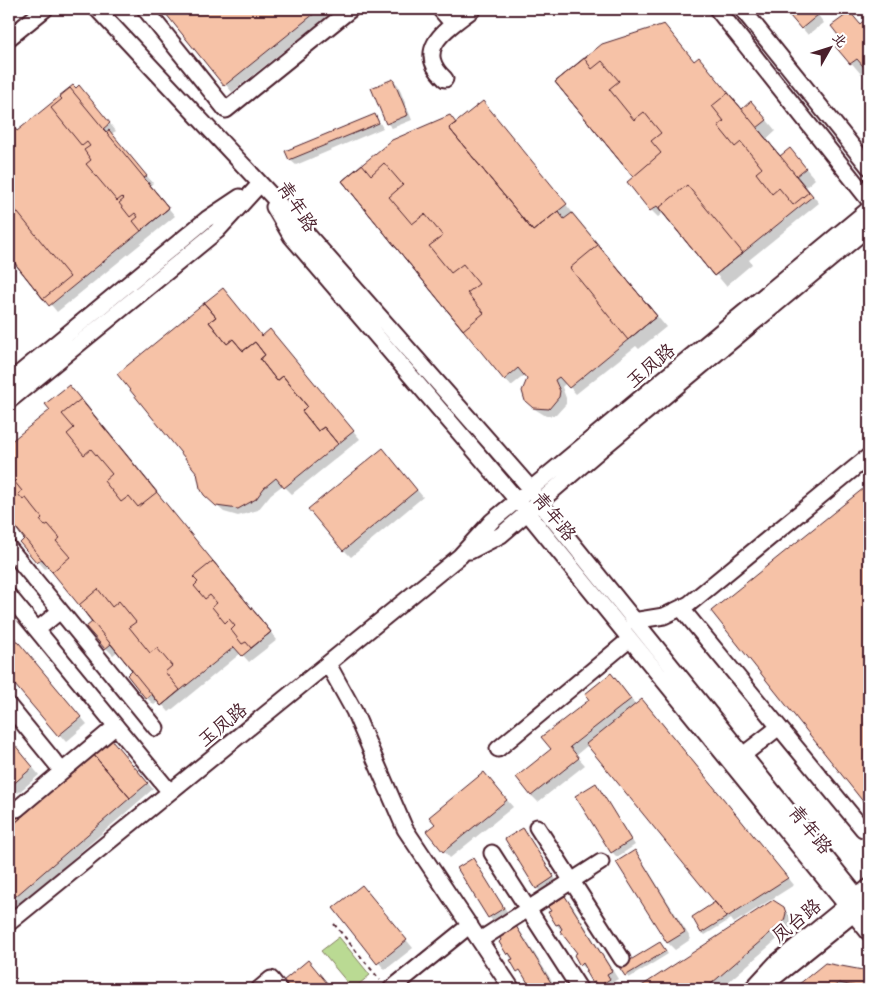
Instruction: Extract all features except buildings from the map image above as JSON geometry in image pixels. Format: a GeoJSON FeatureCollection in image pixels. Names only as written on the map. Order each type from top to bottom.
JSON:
{"type":"FeatureCollection","features":[{"type":"Feature","properties":{"kind":"street"},"geometry":{"type":"LineString","coordinates":[[9,38],[45,9]]}},
{"type":"Feature","properties":{"kind":"street"},"geometry":{"type":"LineString","coordinates":[[97,9],[260,184]]}},
{"type":"Feature","properties":{"kind":"street"},"geometry":{"type":"LineString","coordinates":[[145,9],[226,110],[351,9]]}},
{"type":"Feature","properties":{"kind":"street"},"geometry":{"type":"LineString","coordinates":[[440,9],[453,24]]}},
{"type":"Feature","properties":{"kind":"street"},"geometry":{"type":"LineString","coordinates":[[445,79],[434,65],[433,47],[435,41],[473,9]]}},
{"type":"Feature","properties":{"kind":"street"},"geometry":{"type":"LineString","coordinates":[[717,9],[869,200]]}},
{"type":"Feature","properties":{"kind":"street"},"geometry":{"type":"LineString","coordinates":[[742,9],[869,167]]}},
{"type":"Feature","properties":{"kind":"street"},"geometry":{"type":"LineString","coordinates":[[9,382],[207,219],[260,184]]}},
{"type":"Feature","properties":{"kind":"street"},"geometry":{"type":"LineString","coordinates":[[9,401],[217,231],[260,184]]}},
{"type":"Feature","properties":{"kind":"street","name":"青年路"},"geometry":{"type":"LineString","coordinates":[[260,184],[301,226],[535,496],[634,622],[861,903],[869,933]]}},
{"type":"Feature","properties":{"kind":"street","name":"青年路"},"geometry":{"type":"LineString","coordinates":[[260,184],[291,236],[517,500],[630,639],[861,903]]}},
{"type":"Feature","properties":{"kind":"street","name":"玉凤路"},"geometry":{"type":"LineString","coordinates":[[460,556],[501,535],[527,513],[535,496],[869,209]]}},
{"type":"Feature","properties":{"kind":"street","name":"玉凤路"},"geometry":{"type":"LineString","coordinates":[[9,923],[460,556],[492,521],[517,500],[535,496],[869,227]]}},
{"type":"Feature","properties":{"kind":"street"},"geometry":{"type":"LineString","coordinates":[[634,622],[664,616],[689,604],[869,456]]}},
{"type":"Feature","properties":{"kind":"street"},"geometry":{"type":"LineString","coordinates":[[9,548],[156,728]]}},
{"type":"Feature","properties":{"kind":"street"},"geometry":{"type":"LineString","coordinates":[[9,596],[170,792]]}},
{"type":"Feature","properties":{"kind":"street"},"geometry":{"type":"LineString","coordinates":[[681,608],[863,829],[869,831]]}},
{"type":"Feature","properties":{"kind":"street"},"geometry":{"type":"LineString","coordinates":[[37,630],[60,611]]}},
{"type":"Feature","properties":{"kind":"street"},"geometry":{"type":"LineString","coordinates":[[498,749],[630,639]]}},
{"type":"Feature","properties":{"kind":"street"},"geometry":{"type":"LineString","coordinates":[[328,664],[354,711],[400,821],[512,989]]}},
{"type":"Feature","properties":{"kind":"street"},"geometry":{"type":"LineString","coordinates":[[9,706],[62,771]]}},
{"type":"Feature","properties":{"kind":"street"},"geometry":{"type":"LineString","coordinates":[[17,809],[116,726]]}},
{"type":"Feature","properties":{"kind":"street"},"geometry":{"type":"LineString","coordinates":[[743,755],[779,727]]}},
{"type":"Feature","properties":{"kind":"street"},"geometry":{"type":"LineString","coordinates":[[538,827],[622,959]]}},
{"type":"Feature","properties":{"kind":"street"},"geometry":{"type":"LineString","coordinates":[[492,853],[579,988]]}},
{"type":"Feature","properties":{"kind":"street"},"geometry":{"type":"LineString","coordinates":[[480,940],[601,862]]}},
{"type":"Feature","properties":{"kind":"street","name":"凤台路"},"geometry":{"type":"LineString","coordinates":[[752,989],[776,963],[861,903]]}},
{"type":"Feature","properties":{"kind":"street","name":"凤台路"},"geometry":{"type":"LineString","coordinates":[[759,989],[861,903]]}},
{"type":"Feature","properties":{"kind":"street"},"geometry":{"type":"LineString","coordinates":[[386,986],[470,925]]}},
{"type":"Feature","properties":{"kind":"street"},"geometry":{"type":"LineString","coordinates":[[259,989],[271,979],[279,989]]}},
{"type":"Feature","properties":{"kind":"path"},"geometry":{"type":"LineString","coordinates":[[334,924],[386,986]]}},
{"type":"Feature","properties":{"kind":"green space"},"geometry":{"type":"Polygon","coordinates":[[[339,937],[370,975],[353,989],[321,951],[339,937]]]}}]}
